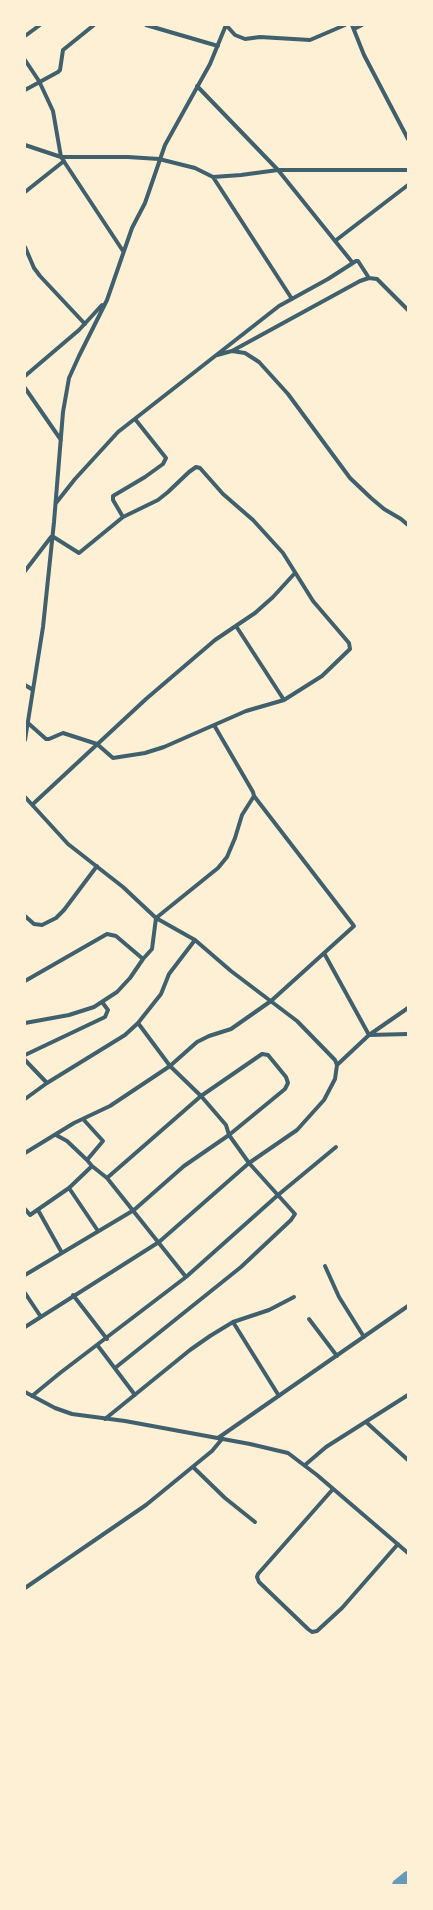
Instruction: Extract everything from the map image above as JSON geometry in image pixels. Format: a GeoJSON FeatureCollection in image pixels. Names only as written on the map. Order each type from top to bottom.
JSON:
{"type":"FeatureCollection","features":[{"type":"Feature","properties":{"kind":"street"},"geometry":{"type":"LineString","coordinates":[[25,36],[40,25]]}},
{"type":"Feature","properties":{"kind":"street"},"geometry":{"type":"LineString","coordinates":[[25,90],[58,72],[60,70],[63,50],[94,25]]}},
{"type":"Feature","properties":{"kind":"street"},"geometry":{"type":"LineString","coordinates":[[146,25],[218,46]]}},
{"type":"Feature","properties":{"kind":"street"},"geometry":{"type":"LineString","coordinates":[[25,740],[43,627],[65,393],[78,356],[107,300],[132,228],[145,203],[159,159],[218,46],[226,25],[235,35],[245,39],[260,37],[310,40],[345,25]]}},
{"type":"Feature","properties":{"kind":"street"},"geometry":{"type":"LineString","coordinates":[[362,25],[353,27],[364,55],[406,131],[408,139]]}},
{"type":"Feature","properties":{"kind":"street"},"geometry":{"type":"LineString","coordinates":[[25,60],[39,81],[52,111],[62,159],[123,251]]}},
{"type":"Feature","properties":{"kind":"street"},"geometry":{"type":"LineString","coordinates":[[197,86],[278,170],[352,262]]}},
{"type":"Feature","properties":{"kind":"street"},"geometry":{"type":"LineString","coordinates":[[25,146],[62,159],[128,157],[159,159],[195,168],[214,177],[278,170],[408,170]]}},
{"type":"Feature","properties":{"kind":"street"},"geometry":{"type":"LineString","coordinates":[[25,192],[62,159]]}},
{"type":"Feature","properties":{"kind":"street"},"geometry":{"type":"LineString","coordinates":[[214,177],[292,299]]}},
{"type":"Feature","properties":{"kind":"street"},"geometry":{"type":"LineString","coordinates":[[335,241],[408,185]]}},
{"type":"Feature","properties":{"kind":"street"},"geometry":{"type":"LineString","coordinates":[[25,247],[34,268],[40,276],[85,324]]}},
{"type":"Feature","properties":{"kind":"street"},"geometry":{"type":"LineString","coordinates":[[56,503],[118,432],[279,306],[328,279],[352,262],[358,261],[369,278]]}},
{"type":"Feature","properties":{"kind":"street"},"geometry":{"type":"LineString","coordinates":[[214,355],[232,351],[360,280],[377,279],[408,310]]}},
{"type":"Feature","properties":{"kind":"street"},"geometry":{"type":"LineString","coordinates":[[25,376],[85,324],[107,300]]}},
{"type":"Feature","properties":{"kind":"street"},"geometry":{"type":"LineString","coordinates":[[232,351],[245,353],[259,362],[288,394],[350,478],[384,509],[401,518],[408,525]]}},
{"type":"Feature","properties":{"kind":"street"},"geometry":{"type":"LineString","coordinates":[[25,388],[61,440]]}},
{"type":"Feature","properties":{"kind":"street"},"geometry":{"type":"LineString","coordinates":[[123,517],[113,500],[113,496],[145,477],[163,464],[166,458],[135,419]]}},
{"type":"Feature","properties":{"kind":"street"},"geometry":{"type":"LineString","coordinates":[[28,723],[46,739],[63,733],[97,744],[113,758],[132,756],[164,747],[246,711],[284,700],[322,676],[347,652],[350,646],[313,602],[283,553],[253,520],[224,494],[200,468],[196,467],[189,472],[158,500],[123,517],[79,553],[52,536]]}},
{"type":"Feature","properties":{"kind":"street"},"geometry":{"type":"LineString","coordinates":[[25,570],[52,536]]}},
{"type":"Feature","properties":{"kind":"street"},"geometry":{"type":"LineString","coordinates":[[33,804],[146,699],[215,640],[255,613],[295,574]]}},
{"type":"Feature","properties":{"kind":"street"},"geometry":{"type":"LineString","coordinates":[[236,626],[284,700]]}},
{"type":"Feature","properties":{"kind":"street"},"geometry":{"type":"LineString","coordinates":[[25,685],[33,690]]}},
{"type":"Feature","properties":{"kind":"street"},"geometry":{"type":"LineString","coordinates":[[25,1153],[83,1119],[110,1106],[170,1066],[197,1042],[231,1029],[271,1001],[354,926],[254,796],[214,725]]}},
{"type":"Feature","properties":{"kind":"street"},"geometry":{"type":"LineString","coordinates":[[25,1023],[69,1015],[102,1002],[117,992],[152,949],[156,918],[218,868],[227,857],[236,838],[242,815],[254,796]]}},
{"type":"Feature","properties":{"kind":"street"},"geometry":{"type":"LineString","coordinates":[[25,797],[68,844],[97,866],[156,918],[195,940],[231,971],[297,1021],[335,1060],[337,1065],[335,1079],[324,1100],[298,1130],[249,1163],[159,1242],[25,1327]]}},
{"type":"Feature","properties":{"kind":"street"},"geometry":{"type":"LineString","coordinates":[[25,916],[34,924],[42,925],[56,918],[97,866]]}},
{"type":"Feature","properties":{"kind":"street"},"geometry":{"type":"LineString","coordinates":[[25,981],[107,934],[116,936],[142,959]]}},
{"type":"Feature","properties":{"kind":"street"},"geometry":{"type":"LineString","coordinates":[[25,1099],[47,1083],[125,1035],[138,1023],[161,994],[169,974],[195,940]]}},
{"type":"Feature","properties":{"kind":"street"},"geometry":{"type":"LineString","coordinates":[[324,954],[369,1035]]}},
{"type":"Feature","properties":{"kind":"street"},"geometry":{"type":"LineString","coordinates":[[25,1054],[105,1017],[108,1010],[102,1002]]}},
{"type":"Feature","properties":{"kind":"street"},"geometry":{"type":"LineString","coordinates":[[337,1065],[369,1035],[408,1008]]}},
{"type":"Feature","properties":{"kind":"street"},"geometry":{"type":"LineString","coordinates":[[115,1368],[242,1267],[295,1214],[249,1163],[229,1135],[226,1125],[201,1096],[170,1066],[138,1023]]}},
{"type":"Feature","properties":{"kind":"street"},"geometry":{"type":"LineString","coordinates":[[369,1035],[408,1034]]}},
{"type":"Feature","properties":{"kind":"street"},"geometry":{"type":"LineString","coordinates":[[25,1275],[134,1210],[184,1166],[229,1135],[285,1089],[288,1082],[286,1078],[265,1053],[201,1096],[108,1178]]}},
{"type":"Feature","properties":{"kind":"street"},"geometry":{"type":"LineString","coordinates":[[25,1060],[47,1083]]}},
{"type":"Feature","properties":{"kind":"street"},"geometry":{"type":"LineString","coordinates":[[83,1119],[103,1141],[87,1160]]}},
{"type":"Feature","properties":{"kind":"street"},"geometry":{"type":"LineString","coordinates":[[56,1135],[67,1140],[92,1166],[108,1178],[186,1277]]}},
{"type":"Feature","properties":{"kind":"street"},"geometry":{"type":"LineString","coordinates":[[32,1396],[186,1277],[278,1195],[336,1147]]}},
{"type":"Feature","properties":{"kind":"street"},"geometry":{"type":"LineString","coordinates":[[25,1218],[70,1188],[92,1166]]}},
{"type":"Feature","properties":{"kind":"street"},"geometry":{"type":"LineString","coordinates":[[70,1188],[98,1232]]}},
{"type":"Feature","properties":{"kind":"street"},"geometry":{"type":"LineString","coordinates":[[25,1209],[30,1215]]}},
{"type":"Feature","properties":{"kind":"street"},"geometry":{"type":"LineString","coordinates":[[38,1210],[62,1252]]}},
{"type":"Feature","properties":{"kind":"street"},"geometry":{"type":"LineString","coordinates":[[325,1266],[339,1298],[364,1337]]}},
{"type":"Feature","properties":{"kind":"street"},"geometry":{"type":"LineString","coordinates":[[25,1293],[41,1316]]}},
{"type":"Feature","properties":{"kind":"street"},"geometry":{"type":"LineString","coordinates":[[73,1295],[107,1338]]}},
{"type":"Feature","properties":{"kind":"street"},"geometry":{"type":"LineString","coordinates":[[105,1419],[190,1350],[233,1322],[269,1310],[294,1297]]}},
{"type":"Feature","properties":{"kind":"street"},"geometry":{"type":"LineString","coordinates":[[25,1588],[146,1505],[212,1451],[220,1439],[408,1306]]}},
{"type":"Feature","properties":{"kind":"street"},"geometry":{"type":"LineString","coordinates":[[309,1319],[337,1356]]}},
{"type":"Feature","properties":{"kind":"street"},"geometry":{"type":"LineString","coordinates":[[233,1322],[279,1396]]}},
{"type":"Feature","properties":{"kind":"street"},"geometry":{"type":"LineString","coordinates":[[98,1346],[135,1395]]}},
{"type":"Feature","properties":{"kind":"street"},"geometry":{"type":"LineString","coordinates":[[25,1392],[55,1408],[72,1414],[220,1439],[288,1454],[305,1465],[408,1553]]}},
{"type":"Feature","properties":{"kind":"street"},"geometry":{"type":"LineString","coordinates":[[305,1465],[326,1448],[408,1395]]}},
{"type":"Feature","properties":{"kind":"street"},"geometry":{"type":"LineString","coordinates":[[366,1422],[408,1460]]}},
{"type":"Feature","properties":{"kind":"street"},"geometry":{"type":"LineString","coordinates":[[193,1467],[225,1498],[256,1522]]}},
{"type":"Feature","properties":{"kind":"street"},"geometry":{"type":"LineString","coordinates":[[333,1489],[257,1577],[259,1582],[308,1629],[312,1632],[318,1631],[342,1608],[398,1544]]}},
{"type":"Feature","properties":{"kind":"waterway"},"geometry":{"type":"LineString","coordinates":[[398,1885],[408,1877]]}}]}
